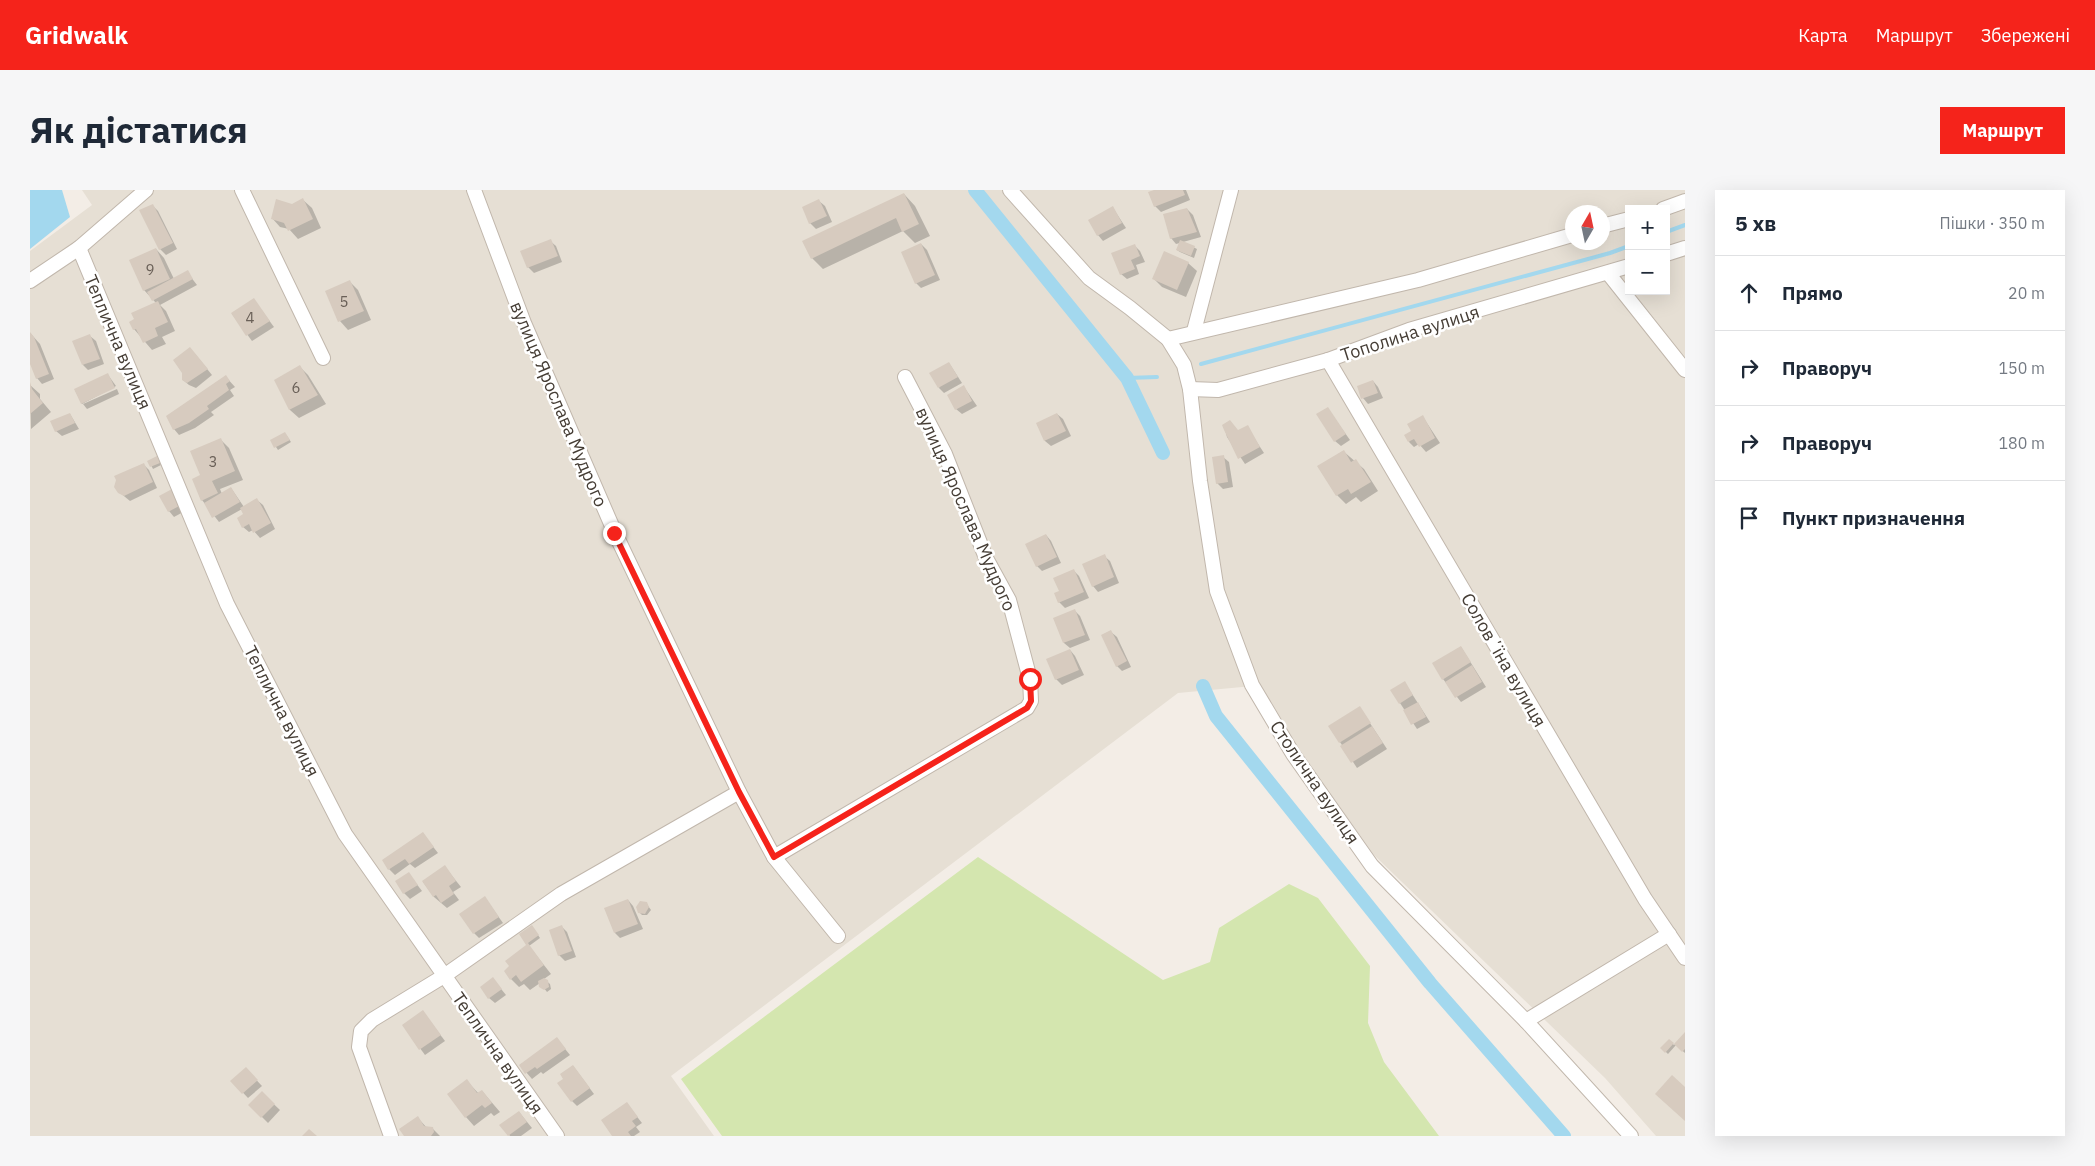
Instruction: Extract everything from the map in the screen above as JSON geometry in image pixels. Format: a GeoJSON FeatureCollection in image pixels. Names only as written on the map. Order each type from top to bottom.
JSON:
{"type":"FeatureCollection","features":[{"type":"Feature","properties":{"kind":"street"},"geometry":{"type":"LineString","coordinates":[[30,281],[78,248],[146,190]]}},
{"type":"Feature","properties":{"kind":"street"},"geometry":{"type":"LineString","coordinates":[[242,190],[323,358]]}},
{"type":"Feature","properties":{"kind":"street","name":"вулиця Ярослава Мудрого"},"geometry":{"type":"LineString","coordinates":[[474,190],[524,323],[614,533],[739,792],[774,857],[838,936]]}},
{"type":"Feature","properties":{"kind":"street","name":"Столична вулиця"},"geometry":{"type":"LineString","coordinates":[[1010,190],[1089,278],[1168,339],[1184,365],[1190,389],[1200,482],[1217,591],[1252,685],[1293,754],[1372,866],[1526,1021],[1631,1136]]}},
{"type":"Feature","properties":{"kind":"street"},"geometry":{"type":"LineString","coordinates":[[1194,331],[1231,190]]}},
{"type":"Feature","properties":{"kind":"street"},"geometry":{"type":"LineString","coordinates":[[1670,206],[1685,201]]}},
{"type":"Feature","properties":{"kind":"street"},"geometry":{"type":"LineString","coordinates":[[1610,224],[1625,220]]}},
{"type":"Feature","properties":{"kind":"street"},"geometry":{"type":"LineString","coordinates":[[1168,339],[1194,331],[1418,280],[1565,237]]}},
{"type":"Feature","properties":{"kind":"street","name":"Теплична вулиця"},"geometry":{"type":"LineString","coordinates":[[78,248],[227,604],[345,834],[557,1136]]}},
{"type":"Feature","properties":{"kind":"street"},"geometry":{"type":"LineString","coordinates":[[1670,253],[1685,248]]}},
{"type":"Feature","properties":{"kind":"street","name":"Тополина вулиця"},"geometry":{"type":"LineString","coordinates":[[1190,389],[1218,390],[1328,360],[1409,330],[1625,267]]}},
{"type":"Feature","properties":{"kind":"street"},"geometry":{"type":"LineString","coordinates":[[1608,273],[1685,370]]}},
{"type":"Feature","properties":{"kind":"street","name":"Соловʼїна вулиця"},"geometry":{"type":"LineString","coordinates":[[1328,360],[1645,899],[1685,958]]}},
{"type":"Feature","properties":{"kind":"street","name":"вулиця Ярослава Мудрого"},"geometry":{"type":"LineString","coordinates":[[774,857],[1027,708],[1031,701],[1030,679],[1009,600],[986,558],[945,454],[905,377]]}},
{"type":"Feature","properties":{"kind":"street"},"geometry":{"type":"LineString","coordinates":[[391,1136],[359,1047],[361,1031],[372,1020],[444,976],[561,894],[739,792]]}},
{"type":"Feature","properties":{"kind":"street"},"geometry":{"type":"LineString","coordinates":[[1526,1021],[1669,934]]}},
{"type":"Feature","properties":{"kind":"shaded area"},"geometry":{"type":"Polygon","coordinates":[[[82,190],[1685,190],[1685,1136],[1656,1136],[1605,1078],[1374,855],[1253,686],[1178,693],[671,1076],[714,1136],[30,1136],[30,251],[92,205],[82,190]]]}},
{"type":"Feature","properties":{"kind":"green space"},"geometry":{"type":"Polygon","coordinates":[[[978,857],[1163,980],[1210,962],[1219,928],[1289,884],[1318,898],[1370,966],[1368,1023],[1384,1062],[1439,1136],[722,1136],[681,1079],[978,857]]]}},
{"type":"Feature","properties":{"kind":"water"},"geometry":{"type":"Polygon","coordinates":[[[30,190],[62,190],[70,217],[30,249],[30,190]]]}},
{"type":"Feature","properties":{"kind":"building"},"geometry":{"type":"Polygon","coordinates":[[[1154,190],[1183,190],[1185,195],[1154,207],[1148,192],[1154,190]]]}},
{"type":"Feature","properties":{"kind":"building"},"geometry":{"type":"Polygon","coordinates":[[[904,193],[919,224],[902,232],[896,218],[811,259],[802,241],[904,193]]]}},
{"type":"Feature","properties":{"kind":"building"},"geometry":{"type":"Polygon","coordinates":[[[303,198],[313,219],[288,231],[284,223],[271,219],[276,199],[292,204],[303,198]]]}},
{"type":"Feature","properties":{"kind":"building"},"geometry":{"type":"Polygon","coordinates":[[[819,199],[827,216],[809,224],[802,207],[819,199]]]}},
{"type":"Feature","properties":{"kind":"building"},"geometry":{"type":"Polygon","coordinates":[[[153,204],[173,243],[159,250],[139,210],[153,204]]]}},
{"type":"Feature","properties":{"kind":"building"},"geometry":{"type":"Polygon","coordinates":[[[1113,206],[1122,223],[1097,236],[1088,220],[1113,206]]]}},
{"type":"Feature","properties":{"kind":"building"},"geometry":{"type":"Polygon","coordinates":[[[1187,208],[1197,232],[1170,239],[1163,214],[1187,208]]]}},
{"type":"Feature","properties":{"kind":"building"},"geometry":{"type":"Polygon","coordinates":[[[551,239],[558,256],[527,268],[520,251],[551,239]]]}},
{"type":"Feature","properties":{"kind":"building"},"geometry":{"type":"Polygon","coordinates":[[[1180,240],[1195,246],[1191,256],[1176,250],[1180,240]]]}},
{"type":"Feature","properties":{"kind":"building"},"geometry":{"type":"Polygon","coordinates":[[[921,243],[935,275],[915,284],[901,252],[921,243]]]}},
{"type":"Feature","properties":{"kind":"building"},"geometry":{"type":"Polygon","coordinates":[[[1135,244],[1140,256],[1131,260],[1135,269],[1120,275],[1111,253],[1135,244]]]}},
{"type":"Feature","properties":{"kind":"building"},"geometry":{"type":"Polygon","coordinates":[[[156,248],[170,279],[143,291],[129,260],[156,248]]]}},
{"type":"Feature","properties":{"kind":"building"},"geometry":{"type":"Polygon","coordinates":[[[1164,251],[1189,262],[1177,290],[1152,279],[1164,251]]]}},
{"type":"Feature","properties":{"kind":"building"},"geometry":{"type":"Polygon","coordinates":[[[188,270],[193,279],[152,301],[147,292],[188,270]]]}},
{"type":"Feature","properties":{"kind":"building"},"geometry":{"type":"Polygon","coordinates":[[[350,280],[364,311],[338,322],[325,291],[350,280]]]}},
{"type":"Feature","properties":{"kind":"building"},"geometry":{"type":"Polygon","coordinates":[[[254,298],[270,321],[246,336],[231,313],[254,298]]]}},
{"type":"Feature","properties":{"kind":"building"},"geometry":{"type":"Polygon","coordinates":[[[158,301],[168,322],[155,328],[158,336],[143,343],[136,329],[133,330],[129,322],[134,319],[131,313],[158,301]]]}},
{"type":"Feature","properties":{"kind":"building"},"geometry":{"type":"Polygon","coordinates":[[[30,332],[34,337],[49,374],[36,379],[30,364],[30,332]]]}},
{"type":"Feature","properties":{"kind":"building"},"geometry":{"type":"Polygon","coordinates":[[[90,334],[100,359],[82,365],[72,341],[90,334]]]}},
{"type":"Feature","properties":{"kind":"building"},"geometry":{"type":"Polygon","coordinates":[[[190,347],[208,369],[187,383],[182,380],[182,373],[173,360],[190,347]]]}},
{"type":"Feature","properties":{"kind":"building"},"geometry":{"type":"Polygon","coordinates":[[[949,362],[958,377],[938,388],[929,373],[949,362]]]}},
{"type":"Feature","properties":{"kind":"building"},"geometry":{"type":"Polygon","coordinates":[[[300,365],[318,395],[289,410],[274,380],[300,365]]]}},
{"type":"Feature","properties":{"kind":"building"},"geometry":{"type":"Polygon","coordinates":[[[108,373],[115,388],[81,404],[74,389],[108,373]]]}},
{"type":"Feature","properties":{"kind":"building"},"geometry":{"type":"Polygon","coordinates":[[[226,375],[230,381],[226,384],[229,390],[207,406],[209,409],[189,423],[173,430],[166,416],[226,375]]]}},
{"type":"Feature","properties":{"kind":"building"},"geometry":{"type":"Polygon","coordinates":[[[1373,380],[1378,393],[1361,399],[1357,386],[1373,380]]]}},
{"type":"Feature","properties":{"kind":"building"},"geometry":{"type":"Polygon","coordinates":[[[30,382],[32,389],[43,403],[30,414],[30,382]]]}},
{"type":"Feature","properties":{"kind":"building"},"geometry":{"type":"Polygon","coordinates":[[[964,385],[972,401],[955,410],[947,395],[964,385]]]}},
{"type":"Feature","properties":{"kind":"building"},"geometry":{"type":"Polygon","coordinates":[[[1328,407],[1346,434],[1334,442],[1316,414],[1328,407]]]}},
{"type":"Feature","properties":{"kind":"building"},"geometry":{"type":"Polygon","coordinates":[[[70,413],[75,423],[55,432],[50,421],[70,413]]]}},
{"type":"Feature","properties":{"kind":"building"},"geometry":{"type":"Polygon","coordinates":[[[1057,413],[1066,431],[1044,441],[1036,423],[1057,413]]]}},
{"type":"Feature","properties":{"kind":"building"},"geometry":{"type":"Polygon","coordinates":[[[1423,415],[1435,438],[1419,447],[1414,439],[1408,442],[1404,435],[1411,431],[1407,424],[1423,415]]]}},
{"type":"Feature","properties":{"kind":"building"},"geometry":{"type":"Polygon","coordinates":[[[1230,420],[1238,430],[1248,425],[1260,447],[1238,459],[1222,425],[1230,420]]]}},
{"type":"Feature","properties":{"kind":"building"},"geometry":{"type":"Polygon","coordinates":[[[285,432],[290,440],[274,448],[270,440],[285,432]]]}},
{"type":"Feature","properties":{"kind":"building"},"geometry":{"type":"Polygon","coordinates":[[[221,438],[235,471],[212,481],[218,493],[201,501],[192,479],[200,475],[190,451],[221,438]]]}},
{"type":"Feature","properties":{"kind":"building"},"geometry":{"type":"Polygon","coordinates":[[[1344,450],[1351,462],[1356,459],[1371,482],[1351,494],[1348,489],[1336,496],[1317,466],[1344,450]]]}},
{"type":"Feature","properties":{"kind":"building"},"geometry":{"type":"Polygon","coordinates":[[[1224,455],[1228,482],[1216,484],[1212,457],[1224,455]]]}},
{"type":"Feature","properties":{"kind":"building"},"geometry":{"type":"Polygon","coordinates":[[[157,456],[160,463],[150,467],[147,461],[157,456]]]}},
{"type":"Feature","properties":{"kind":"building"},"geometry":{"type":"Polygon","coordinates":[[[144,463],[153,482],[124,496],[118,493],[114,487],[116,480],[114,476],[144,463]]]}},
{"type":"Feature","properties":{"kind":"building"},"geometry":{"type":"Polygon","coordinates":[[[231,487],[240,502],[212,518],[204,503],[231,487]]]}},
{"type":"Feature","properties":{"kind":"building"},"geometry":{"type":"Polygon","coordinates":[[[172,489],[181,505],[168,512],[159,496],[172,489]]]}},
{"type":"Feature","properties":{"kind":"building"},"geometry":{"type":"Polygon","coordinates":[[[257,498],[271,523],[253,533],[249,524],[242,528],[237,518],[243,514],[240,508],[257,498]]]}},
{"type":"Feature","properties":{"kind":"building"},"geometry":{"type":"Polygon","coordinates":[[[1046,534],[1057,557],[1036,567],[1025,544],[1046,534]]]}},
{"type":"Feature","properties":{"kind":"building"},"geometry":{"type":"Polygon","coordinates":[[[1105,554],[1114,577],[1092,587],[1082,564],[1105,554]]]}},
{"type":"Feature","properties":{"kind":"building"},"geometry":{"type":"Polygon","coordinates":[[[1074,569],[1084,592],[1058,603],[1054,593],[1059,591],[1053,578],[1074,569]]]}},
{"type":"Feature","properties":{"kind":"building"},"geometry":{"type":"Polygon","coordinates":[[[1075,609],[1085,635],[1063,643],[1053,618],[1075,609]]]}},
{"type":"Feature","properties":{"kind":"building"},"geometry":{"type":"Polygon","coordinates":[[[1111,630],[1127,661],[1116,667],[1101,635],[1111,630]]]}},
{"type":"Feature","properties":{"kind":"building"},"geometry":{"type":"Polygon","coordinates":[[[1461,646],[1471,662],[1442,680],[1432,663],[1461,646]]]}},
{"type":"Feature","properties":{"kind":"building"},"geometry":{"type":"Polygon","coordinates":[[[1070,649],[1079,670],[1055,680],[1046,659],[1070,649]]]}},
{"type":"Feature","properties":{"kind":"building"},"geometry":{"type":"Polygon","coordinates":[[[1472,665],[1482,682],[1455,698],[1445,682],[1472,665]]]}},
{"type":"Feature","properties":{"kind":"building"},"geometry":{"type":"Polygon","coordinates":[[[1405,681],[1413,695],[1399,704],[1390,690],[1405,681]]]}},
{"type":"Feature","properties":{"kind":"building"},"geometry":{"type":"Polygon","coordinates":[[[1418,702],[1426,717],[1411,725],[1403,710],[1418,702]]]}},
{"type":"Feature","properties":{"kind":"building"},"geometry":{"type":"Polygon","coordinates":[[[1360,706],[1371,723],[1339,743],[1328,726],[1360,706]]]}},
{"type":"Feature","properties":{"kind":"building"},"geometry":{"type":"Polygon","coordinates":[[[1372,726],[1383,743],[1351,763],[1340,746],[1372,726]]]}},
{"type":"Feature","properties":{"kind":"building"},"geometry":{"type":"Polygon","coordinates":[[[423,832],[434,847],[409,864],[405,859],[388,870],[382,860],[423,832]]]}},
{"type":"Feature","properties":{"kind":"building"},"geometry":{"type":"Polygon","coordinates":[[[445,865],[456,881],[449,886],[454,894],[441,903],[436,895],[433,897],[422,881],[445,865]]]}},
{"type":"Feature","properties":{"kind":"building"},"geometry":{"type":"Polygon","coordinates":[[[409,872],[418,885],[403,894],[395,881],[409,872]]]}},
{"type":"Feature","properties":{"kind":"building"},"geometry":{"type":"Polygon","coordinates":[[[485,896],[499,917],[473,934],[459,914],[485,896]]]}},
{"type":"Feature","properties":{"kind":"building"},"geometry":{"type":"Polygon","coordinates":[[[628,899],[638,924],[614,933],[604,908],[628,899]]]}},
{"type":"Feature","properties":{"kind":"building"},"geometry":{"type":"Polygon","coordinates":[[[640,901],[647,902],[649,907],[645,914],[638,913],[636,907],[640,901]]]}},
{"type":"Feature","properties":{"kind":"building"},"geometry":{"type":"Polygon","coordinates":[[[532,925],[539,935],[528,943],[544,965],[521,982],[516,975],[510,980],[504,971],[509,966],[505,961],[526,945],[519,934],[532,925]]]}},
{"type":"Feature","properties":{"kind":"building"},"geometry":{"type":"Polygon","coordinates":[[[562,925],[572,951],[558,956],[549,930],[562,925]]]}},
{"type":"Feature","properties":{"kind":"building"},"geometry":{"type":"Polygon","coordinates":[[[493,977],[502,989],[488,999],[480,987],[493,977]]]}},
{"type":"Feature","properties":{"kind":"building"},"geometry":{"type":"Polygon","coordinates":[[[544,978],[548,980],[549,987],[544,990],[539,987],[538,981],[544,978]]]}},
{"type":"Feature","properties":{"kind":"building"},"geometry":{"type":"Polygon","coordinates":[[[423,1010],[441,1035],[419,1050],[402,1025],[423,1010]]]}},
{"type":"Feature","properties":{"kind":"building"},"geometry":{"type":"Polygon","coordinates":[[[1685,1032],[1685,1049],[1682,1052],[1674,1044],[1685,1032]]]}},
{"type":"Feature","properties":{"kind":"building"},"geometry":{"type":"Polygon","coordinates":[[[557,1037],[566,1049],[537,1069],[535,1067],[525,1074],[519,1065],[557,1037]]]}},
{"type":"Feature","properties":{"kind":"building"},"geometry":{"type":"Polygon","coordinates":[[[1669,1039],[1674,1043],[1665,1053],[1660,1048],[1669,1039]]]}},
{"type":"Feature","properties":{"kind":"building"},"geometry":{"type":"Polygon","coordinates":[[[573,1065],[590,1088],[571,1102],[557,1083],[563,1079],[560,1074],[573,1065]]]}},
{"type":"Feature","properties":{"kind":"building"},"geometry":{"type":"Polygon","coordinates":[[[246,1067],[258,1080],[242,1094],[230,1081],[246,1067]]]}},
{"type":"Feature","properties":{"kind":"building"},"geometry":{"type":"Polygon","coordinates":[[[1672,1075],[1685,1087],[1685,1121],[1655,1094],[1672,1075]]]}},
{"type":"Feature","properties":{"kind":"building"},"geometry":{"type":"Polygon","coordinates":[[[467,1079],[477,1093],[482,1090],[492,1103],[485,1108],[482,1105],[465,1118],[447,1094],[467,1079]]]}},
{"type":"Feature","properties":{"kind":"building"},"geometry":{"type":"Polygon","coordinates":[[[262,1091],[275,1104],[261,1118],[248,1105],[262,1091]]]}},
{"type":"Feature","properties":{"kind":"building"},"geometry":{"type":"Polygon","coordinates":[[[627,1102],[638,1117],[632,1121],[636,1126],[628,1132],[631,1136],[612,1136],[601,1120],[627,1102]]]}},
{"type":"Feature","properties":{"kind":"building"},"geometry":{"type":"Polygon","coordinates":[[[519,1111],[527,1122],[508,1136],[499,1125],[519,1111]]]}},
{"type":"Feature","properties":{"kind":"building"},"geometry":{"type":"Polygon","coordinates":[[[418,1116],[424,1126],[433,1127],[434,1132],[431,1136],[404,1136],[399,1129],[418,1116]]]}},
{"type":"Feature","properties":{"kind":"building"},"geometry":{"type":"Polygon","coordinates":[[[309,1129],[317,1136],[302,1136],[309,1129]]]}},
{"type":"Feature","properties":{"kind":"waterway"},"geometry":{"type":"LineString","coordinates":[[975,190],[1127,378],[1163,453]]}},
{"type":"Feature","properties":{"kind":"waterway"},"geometry":{"type":"LineString","coordinates":[[1670,231],[1685,225]]}},
{"type":"Feature","properties":{"kind":"waterway"},"geometry":{"type":"LineString","coordinates":[[1201,364],[1625,247]]}},
{"type":"Feature","properties":{"kind":"waterway"},"geometry":{"type":"LineString","coordinates":[[1127,378],[1157,377]]}},
{"type":"Feature","properties":{"kind":"waterway"},"geometry":{"type":"LineString","coordinates":[[1203,686],[1216,716],[1430,983],[1564,1136]]}},
{"type":"Feature","properties":{"kind":"route"},"geometry":{"type":"LineString","coordinates":[[614,533],[739,792],[774,857],[1027,708],[1031,701],[1030,679]]}}]}
